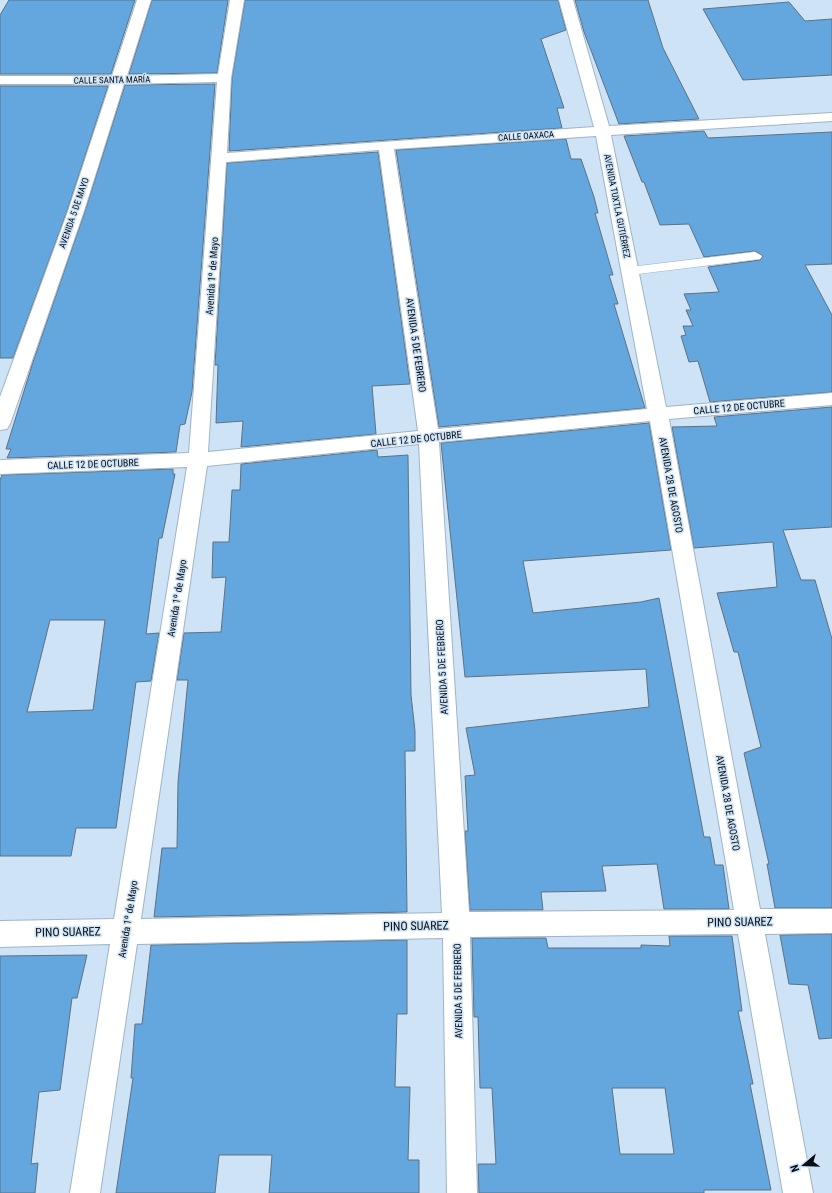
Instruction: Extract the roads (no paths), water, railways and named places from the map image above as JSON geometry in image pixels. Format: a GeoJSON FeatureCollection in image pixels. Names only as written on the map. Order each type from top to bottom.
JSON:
{"type":"FeatureCollection","features":[{"type":"Feature","properties":{"kind":"street","name":"AVENIDA 5 DE MAYO"},"geometry":{"type":"LineString","coordinates":[[0,424],[76,211],[144,0]]}},
{"type":"Feature","properties":{"kind":"street","name":"Avenida 1º de Mayo"},"geometry":{"type":"LineString","coordinates":[[85,1193],[198,460],[220,158],[224,78],[237,0]]}},
{"type":"Feature","properties":{"kind":"street","name":"AVENIDA TUXTLA GUTIÉRREZ"},"geometry":{"type":"LineString","coordinates":[[566,0],[603,132],[658,414]]}},
{"type":"Feature","properties":{"kind":"street","name":"CALLE SANTA MARÍA"},"geometry":{"type":"LineString","coordinates":[[0,80],[224,78]]}},
{"type":"Feature","properties":{"kind":"street","name":"CALLE OAXACA"},"geometry":{"type":"LineString","coordinates":[[220,158],[386,145],[832,117]]}},
{"type":"Feature","properties":{"kind":"street","name":"AVENIDA 5 DE FEBRERO"},"geometry":{"type":"LineString","coordinates":[[386,145],[429,438],[456,925],[462,1193]]}},
{"type":"Feature","properties":{"kind":"street","name":"CALLE 12 DE OCTUBRE"},"geometry":{"type":"LineString","coordinates":[[0,467],[198,460],[658,414],[832,399]]}},
{"type":"Feature","properties":{"kind":"street","name":"AVENIDA 28 DE AGOSTO"},"geometry":{"type":"LineString","coordinates":[[658,414],[798,1193]]}},
{"type":"Feature","properties":{"kind":"street","name":"PINO SUAREZ"},"geometry":{"type":"LineString","coordinates":[[0,934],[456,925],[832,922]]}},
{"type":"Feature","properties":{"kind":"lane"},"geometry":{"type":"LineString","coordinates":[[630,271],[755,256]]}}]}
